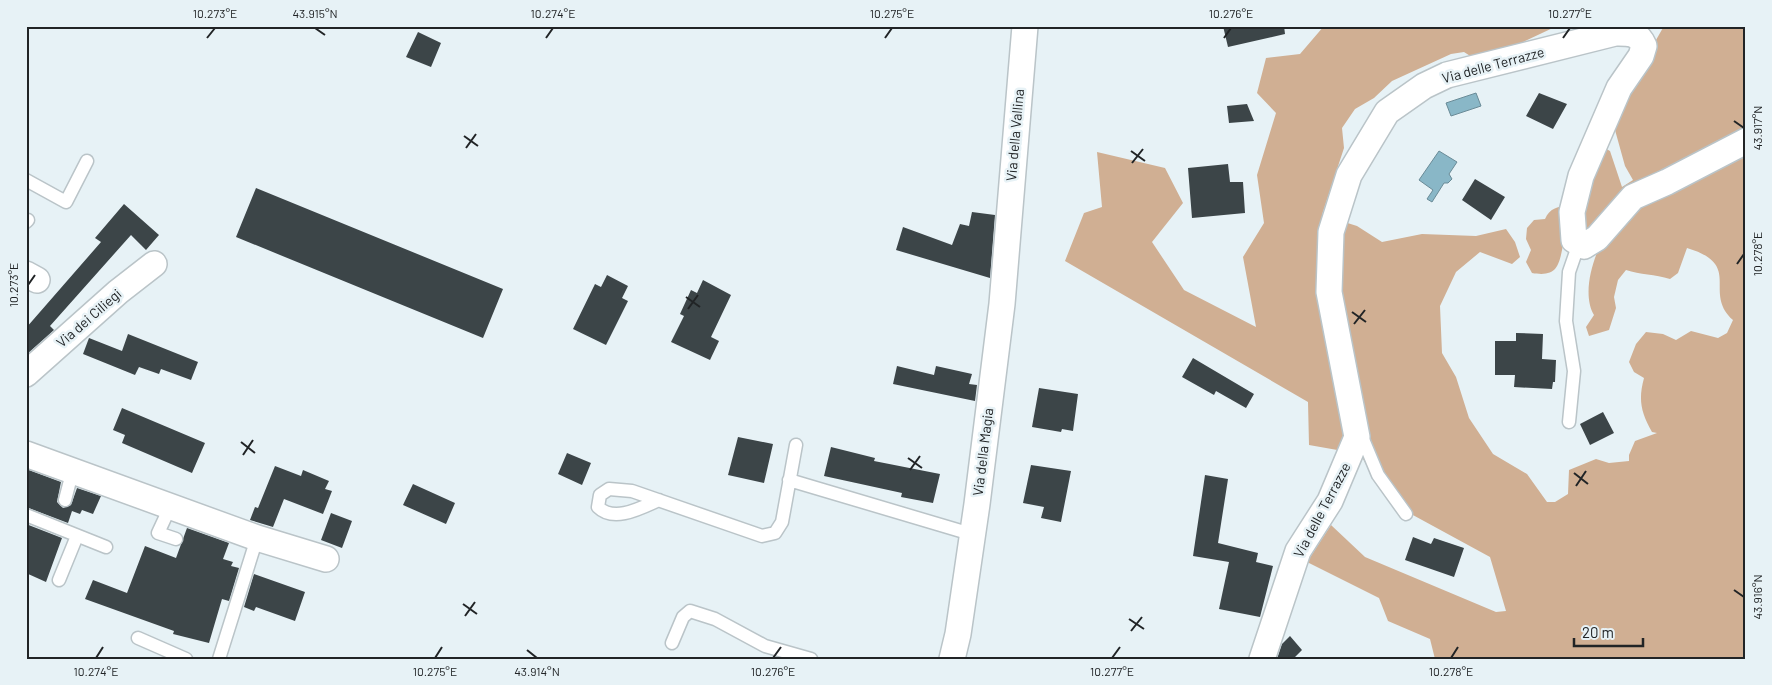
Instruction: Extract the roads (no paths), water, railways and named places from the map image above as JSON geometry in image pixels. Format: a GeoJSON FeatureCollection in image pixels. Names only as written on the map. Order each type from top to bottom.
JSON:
{"type":"FeatureCollection","features":[{"type":"Feature","properties":{"kind":"street","name":"Via della Vallina"},"geometry":{"type":"LineString","coordinates":[[1007,244],[1025,26]]}},
{"type":"Feature","properties":{"kind":"street","name":"Via delle Terrazze"},"geometry":{"type":"LineString","coordinates":[[1262,659],[1298,550],[1330,500],[1348,462],[1357,437],[1330,292],[1331,232],[1349,175],[1387,112],[1424,86],[1447,75],[1615,33],[1631,33],[1640,37],[1644,46],[1641,56],[1619,88],[1582,176],[1572,212],[1574,240],[1579,243]]}},
{"type":"Feature","properties":{"kind":"street"},"geometry":{"type":"LineString","coordinates":[[1579,243],[1584,246],[1597,238],[1632,197],[1667,182],[1746,141]]}},
{"type":"Feature","properties":{"kind":"street","name":"Via della Magia"},"geometry":{"type":"LineString","coordinates":[[952,659],[958,634],[971,534],[977,504],[1007,244]]}},
{"type":"Feature","properties":{"kind":"street","name":"Via dei Ciliegi"},"geometry":{"type":"LineString","coordinates":[[26,374],[118,292],[154,264]]}},
{"type":"Feature","properties":{"kind":"street"},"geometry":{"type":"LineString","coordinates":[[26,454],[72,473],[171,505],[257,538],[326,559]]}},
{"type":"Feature","properties":{"kind":"lane"},"geometry":{"type":"LineString","coordinates":[[26,180],[66,202],[86,161]]}},
{"type":"Feature","properties":{"kind":"lane"},"geometry":{"type":"LineString","coordinates":[[1569,422],[1574,371],[1566,312],[1569,272],[1579,243]]}},
{"type":"Feature","properties":{"kind":"lane"},"geometry":{"type":"LineString","coordinates":[[1354,420],[1378,475],[1406,514]]}},
{"type":"Feature","properties":{"kind":"lane"},"geometry":{"type":"LineString","coordinates":[[659,500],[762,536],[775,533],[782,522],[796,445]]}},
{"type":"Feature","properties":{"kind":"lane"},"geometry":{"type":"LineString","coordinates":[[65,500],[72,473]]}},
{"type":"Feature","properties":{"kind":"lane"},"geometry":{"type":"LineString","coordinates":[[789,480],[971,534]]}},
{"type":"Feature","properties":{"kind":"lane"},"geometry":{"type":"LineString","coordinates":[[171,505],[158,533],[176,539]]}},
{"type":"Feature","properties":{"kind":"lane"},"geometry":{"type":"LineString","coordinates":[[26,515],[106,547]]}},
{"type":"Feature","properties":{"kind":"lane"},"geometry":{"type":"LineString","coordinates":[[59,580],[77,536]]}},
{"type":"Feature","properties":{"kind":"lane"},"geometry":{"type":"LineString","coordinates":[[219,659],[257,538]]}},
{"type":"Feature","properties":{"kind":"lane"},"geometry":{"type":"LineString","coordinates":[[672,643],[683,617],[690,611],[715,619],[765,646],[811,659]]}},
{"type":"Feature","properties":{"kind":"lane"},"geometry":{"type":"LineString","coordinates":[[138,638],[186,659]]}},
{"type":"Feature","properties":{"kind":"water"},"geometry":{"type":"Polygon","coordinates":[[[1476,93],[1481,106],[1451,116],[1446,103],[1476,93]]]}},
{"type":"Feature","properties":{"kind":"water"},"geometry":{"type":"Polygon","coordinates":[[[1439,151],[1457,162],[1449,174],[1452,179],[1448,183],[1444,183],[1432,202],[1427,199],[1433,190],[1419,180],[1439,151]]]}}]}
